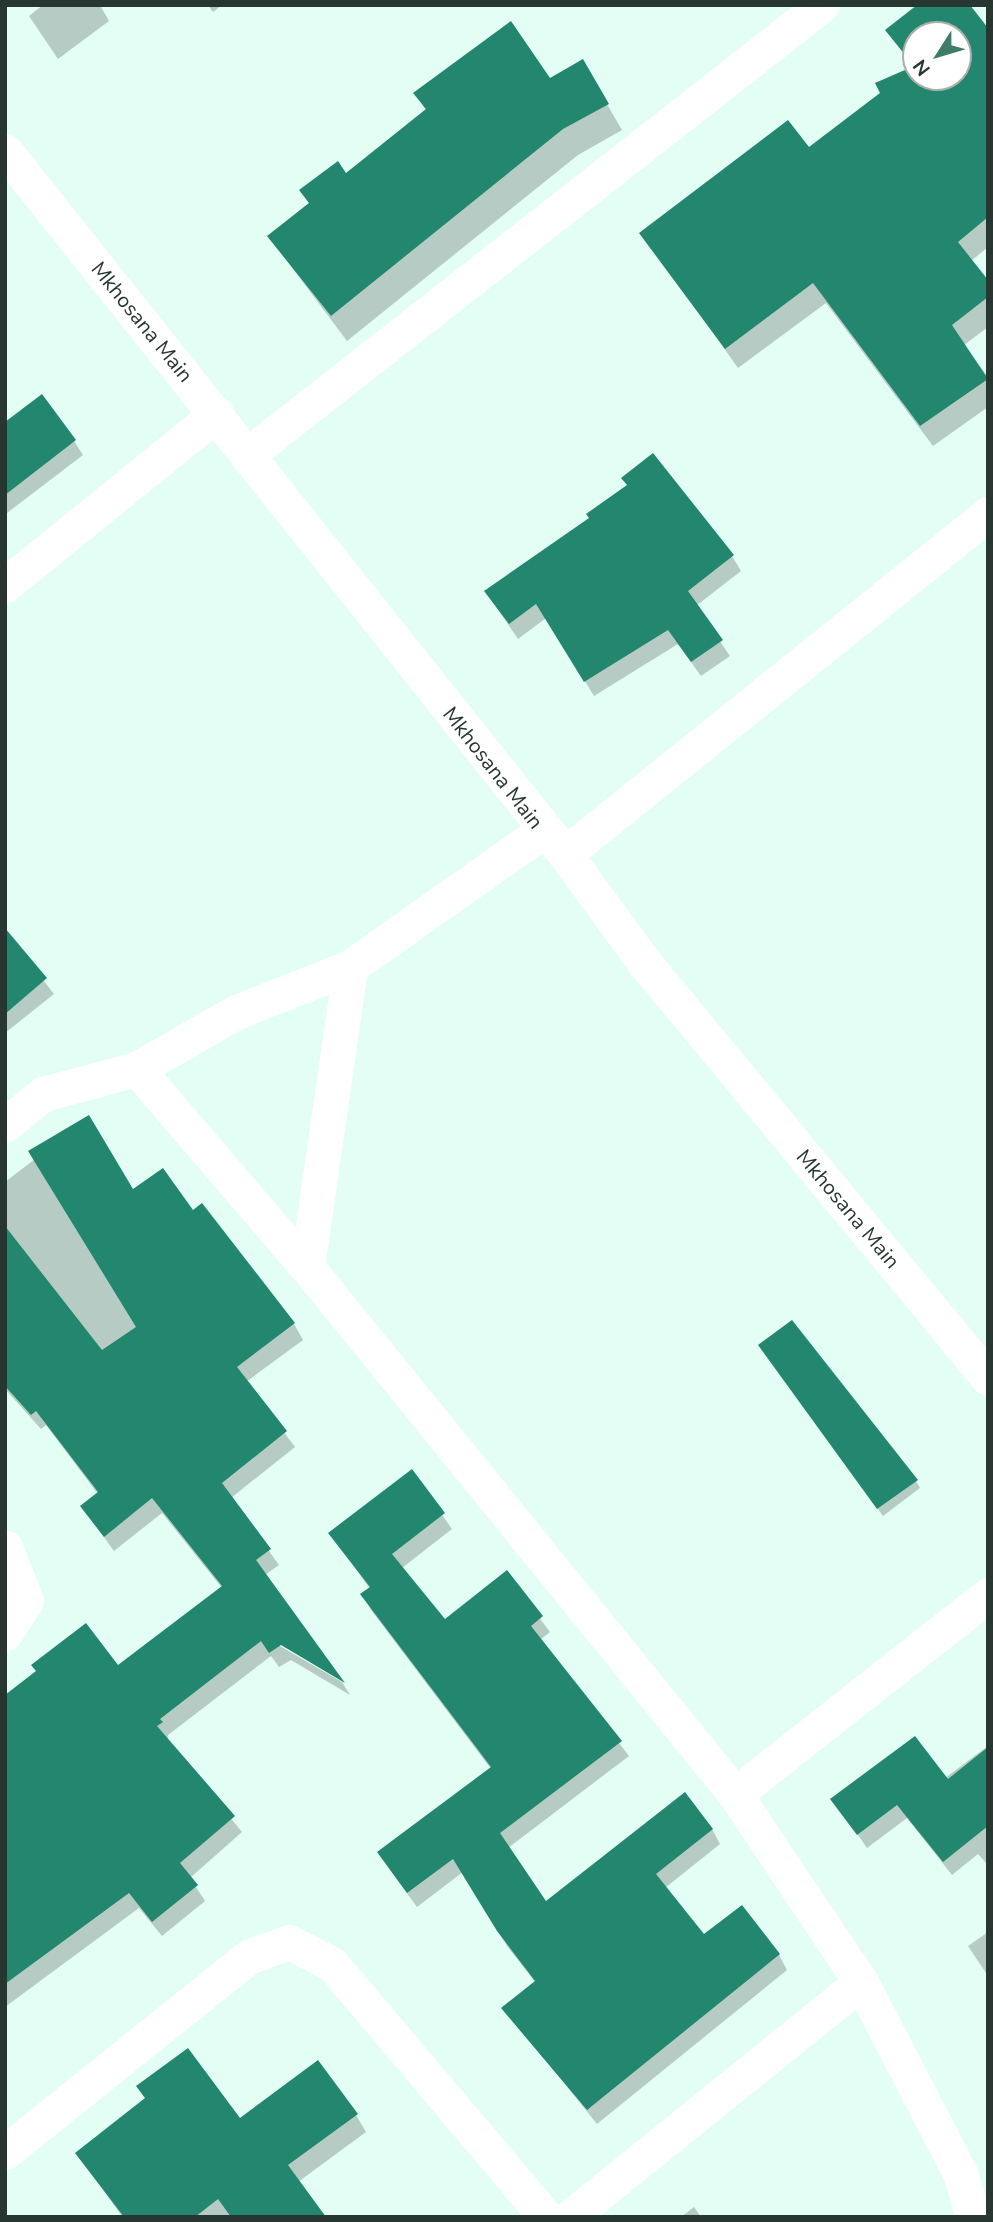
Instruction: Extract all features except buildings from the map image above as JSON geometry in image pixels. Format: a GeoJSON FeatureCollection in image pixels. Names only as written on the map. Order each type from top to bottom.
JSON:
{"type":"FeatureCollection","features":[{"type":"Feature","properties":{"kind":"street"},"geometry":{"type":"LineString","coordinates":[[247,455],[822,5]]}},
{"type":"Feature","properties":{"kind":"street","name":"Mkhosana Main"},"geometry":{"type":"LineString","coordinates":[[5,151],[554,843],[643,962],[988,1378]]}},
{"type":"Feature","properties":{"kind":"street"},"geometry":{"type":"LineString","coordinates":[[5,585],[216,414]]}},
{"type":"Feature","properties":{"kind":"street"},"geometry":{"type":"LineString","coordinates":[[5,1125],[43,1094],[137,1069],[236,1012],[350,967],[554,843],[988,514]]}},
{"type":"Feature","properties":{"kind":"street"},"geometry":{"type":"LineString","coordinates":[[307,1268],[350,967]]}},
{"type":"Feature","properties":{"kind":"street"},"geometry":{"type":"LineString","coordinates":[[137,1069],[307,1268],[735,1794],[861,1982],[960,2173],[973,2217]]}},
{"type":"Feature","properties":{"kind":"street"},"geometry":{"type":"LineString","coordinates":[[5,1547],[26,1601],[5,1633]]}},
{"type":"Feature","properties":{"kind":"street"},"geometry":{"type":"LineString","coordinates":[[735,1794],[988,1595]]}},
{"type":"Feature","properties":{"kind":"street"},"geometry":{"type":"LineString","coordinates":[[5,2152],[248,1957],[289,1942],[332,1964],[546,2217]]}},
{"type":"Feature","properties":{"kind":"street"},"geometry":{"type":"LineString","coordinates":[[570,2217],[861,1982]]}}]}
